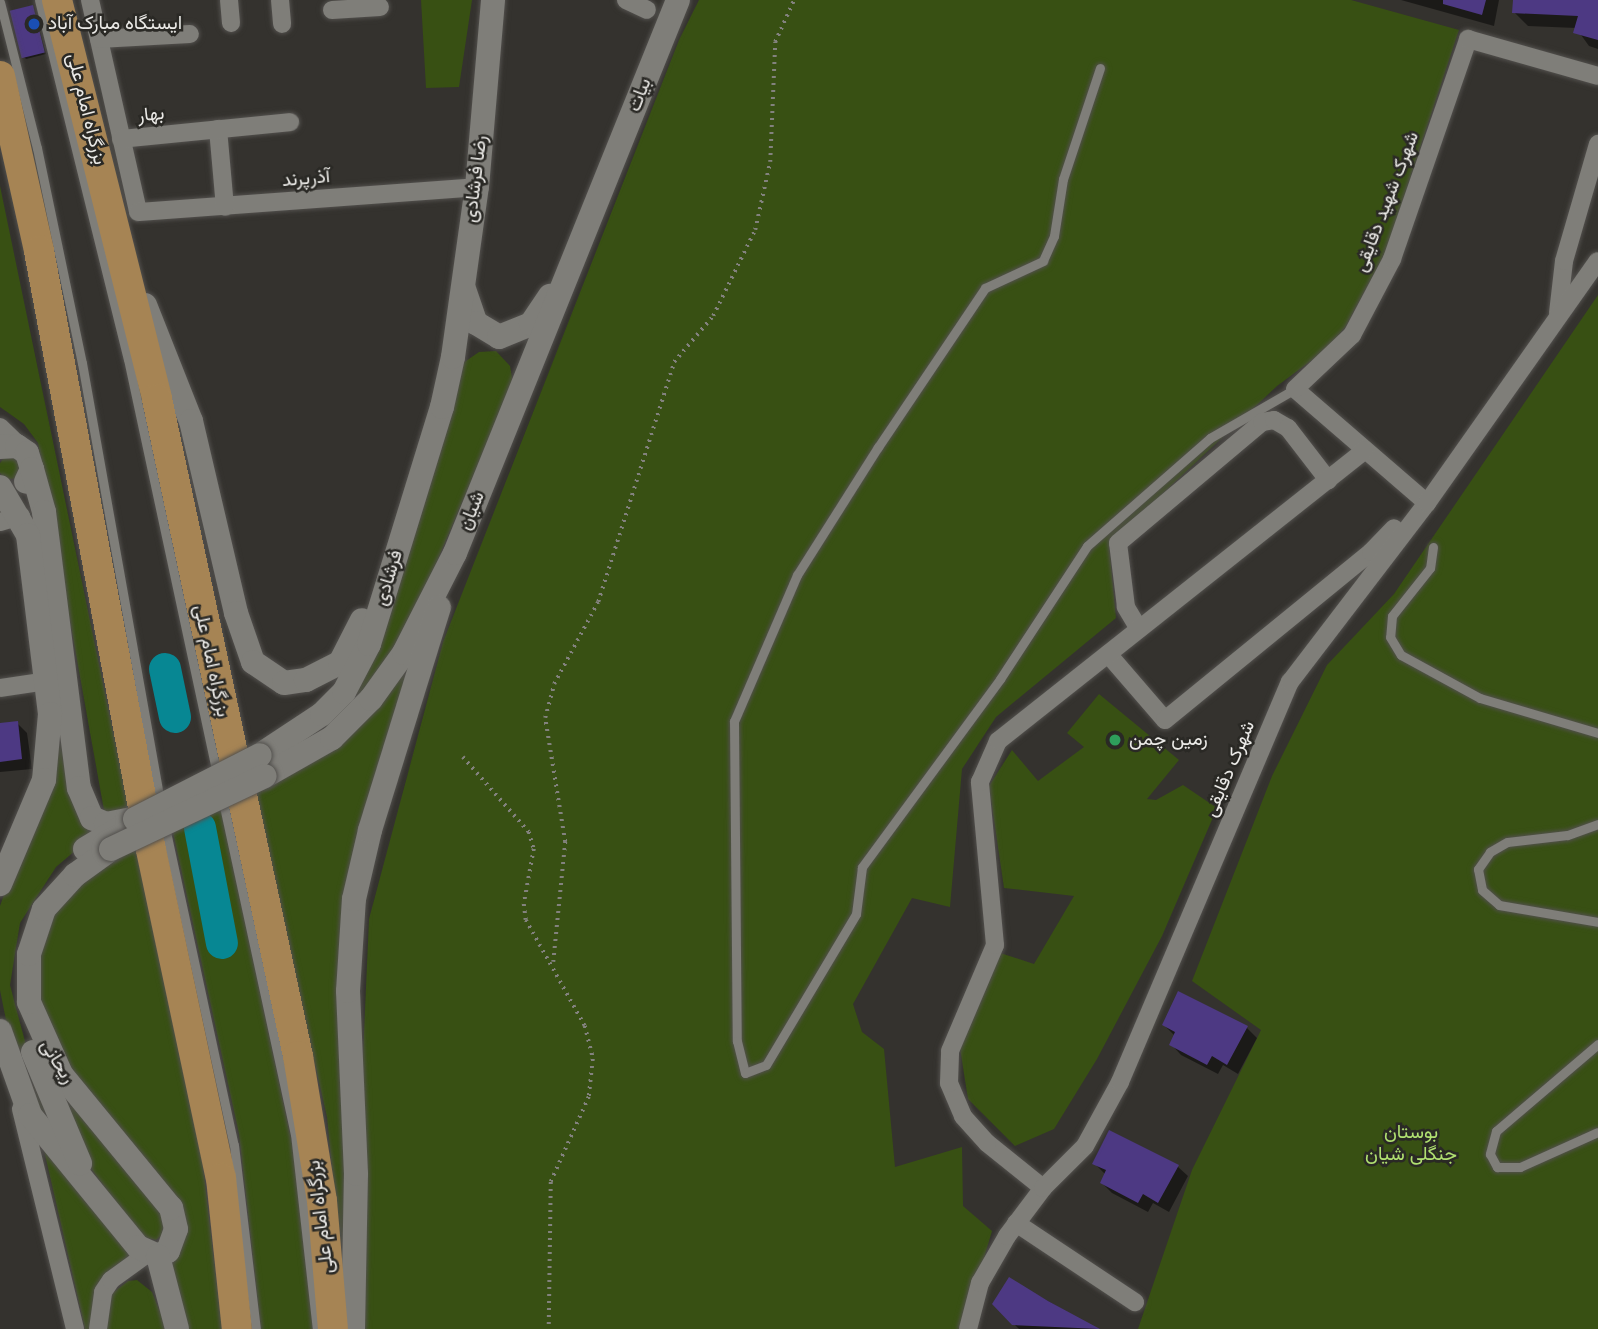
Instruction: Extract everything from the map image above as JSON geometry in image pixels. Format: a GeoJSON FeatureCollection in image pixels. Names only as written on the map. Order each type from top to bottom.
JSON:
{"type":"FeatureCollection","features":[{"type":"Feature","properties":{"kind":"highway","name":"بزرگراه امام علی"},"geometry":{"type":"LineString","coordinates":[[57,0],[117,232],[298,1056],[321,1201],[333,1329]]}},
{"type":"Feature","properties":{"kind":"highway"},"geometry":{"type":"LineString","coordinates":[[0,76],[39,251],[151,850],[221,1178],[237,1329]]}},
{"type":"Feature","properties":{"kind":"main road","name":"رضا فرشادی"},"geometry":{"type":"LineString","coordinates":[[453,358],[477,187],[493,0]]}},
{"type":"Feature","properties":{"kind":"main road","name":"بیات"},"geometry":{"type":"LineString","coordinates":[[603,189],[678,0]]}},
{"type":"Feature","properties":{"kind":"main road"},"geometry":{"type":"LineString","coordinates":[[453,358],[471,342],[520,331],[539,313],[603,189]]}},
{"type":"Feature","properties":{"kind":"main road","name":"شیان"},"geometry":{"type":"LineString","coordinates":[[262,765],[332,738],[371,699],[404,653],[455,553],[603,189]]}},
{"type":"Feature","properties":{"kind":"main road"},"geometry":{"type":"LineString","coordinates":[[117,232],[191,421],[236,612],[253,662],[284,683],[306,680],[340,663],[352,646],[408,514]]}},
{"type":"Feature","properties":{"kind":"main road"},"geometry":{"type":"LineString","coordinates":[[463,282],[476,323],[522,355],[526,377]]}},
{"type":"Feature","properties":{"kind":"main road","name":"فرشادی"},"geometry":{"type":"LineString","coordinates":[[262,765],[323,714],[362,665],[453,358]]}},
{"type":"Feature","properties":{"kind":"main road"},"geometry":{"type":"LineString","coordinates":[[0,884],[9,845],[49,759],[47,681],[28,535],[10,519],[0,486],[20,486],[19,455]]}},
{"type":"Feature","properties":{"kind":"main road"},"geometry":{"type":"LineString","coordinates":[[19,455],[44,512],[79,788],[92,818],[106,824],[135,819]]}},
{"type":"Feature","properties":{"kind":"main road"},"geometry":{"type":"LineString","coordinates":[[353,1329],[356,1174],[348,991],[354,899],[370,830],[455,553]]}},
{"type":"Feature","properties":{"kind":"main road"},"geometry":{"type":"LineString","coordinates":[[93,1189],[23,1030],[15,989],[16,960],[23,927],[59,872],[75,856],[135,819],[262,765]]}},
{"type":"Feature","properties":{"kind":"main road","name":"ریحانی"},"geometry":{"type":"LineString","coordinates":[[0,1031],[12,1075],[30,1115],[152,1255],[174,1241],[176,1220],[171,1208],[61,1074],[29,1002],[29,954],[44,909],[75,874],[111,849],[262,765]]}},
{"type":"Feature","properties":{"kind":"main road"},"geometry":{"type":"LineString","coordinates":[[152,1255],[177,1329]]}},
{"type":"Feature","properties":{"kind":"street"},"geometry":{"type":"LineString","coordinates":[[90,0],[121,139]]}},
{"type":"Feature","properties":{"kind":"street"},"geometry":{"type":"LineString","coordinates":[[229,0],[231,23]]}},
{"type":"Feature","properties":{"kind":"street"},"geometry":{"type":"LineString","coordinates":[[280,0],[282,24]]}},
{"type":"Feature","properties":{"kind":"street"},"geometry":{"type":"LineString","coordinates":[[626,0],[647,10]]}},
{"type":"Feature","properties":{"kind":"street"},"geometry":{"type":"LineString","coordinates":[[332,10],[355,4],[380,7]]}},
{"type":"Feature","properties":{"kind":"street"},"geometry":{"type":"LineString","coordinates":[[99,39],[190,34]]}},
{"type":"Feature","properties":{"kind":"street","name":"شهرک شهید دقایقی"},"geometry":{"type":"LineString","coordinates":[[1295,389],[1352,335],[1392,259],[1468,38],[1598,76]]}},
{"type":"Feature","properties":{"kind":"street","name":"بهار"},"geometry":{"type":"LineString","coordinates":[[138,212],[121,139],[290,122]]}},
{"type":"Feature","properties":{"kind":"street"},"geometry":{"type":"LineString","coordinates":[[218,129],[225,207]]}},
{"type":"Feature","properties":{"kind":"street"},"geometry":{"type":"LineString","coordinates":[[1558,313],[1564,261],[1598,144]]}},
{"type":"Feature","properties":{"kind":"street","name":"آذرپرند"},"geometry":{"type":"LineString","coordinates":[[138,212],[477,187]]}},
{"type":"Feature","properties":{"kind":"street","name":"شهرک دقایقی"},"geometry":{"type":"LineString","coordinates":[[975,1326],[980,1283],[1016,1223],[1042,1188],[1085,1146],[1120,1082],[1290,682],[1427,503],[1558,313],[1598,261]]}},
{"type":"Feature","properties":{"kind":"street"},"geometry":{"type":"LineString","coordinates":[[1295,389],[1427,503]]}},
{"type":"Feature","properties":{"kind":"street"},"geometry":{"type":"LineString","coordinates":[[1139,629],[1126,607],[1118,543],[1262,422],[1274,420],[1288,428],[1328,480]]}},
{"type":"Feature","properties":{"kind":"street"},"geometry":{"type":"LineString","coordinates":[[0,427],[19,455]]}},
{"type":"Feature","properties":{"kind":"street"},"geometry":{"type":"LineString","coordinates":[[1042,1188],[987,1143],[962,1116],[948,1083],[950,1051],[995,945],[980,782],[998,741],[1365,450]]}},
{"type":"Feature","properties":{"kind":"street"},"geometry":{"type":"LineString","coordinates":[[1108,654],[1165,720],[1371,552],[1394,528]]}},
{"type":"Feature","properties":{"kind":"street"},"geometry":{"type":"LineString","coordinates":[[0,688],[47,681]]}},
{"type":"Feature","properties":{"kind":"street","name":"ریحانی"},"geometry":{"type":"LineString","coordinates":[[12,1075],[75,1329]]}},
{"type":"Feature","properties":{"kind":"street"},"geometry":{"type":"LineString","coordinates":[[1016,1223],[1135,1302]]}},
{"type":"Feature","properties":{"kind":"street","name":"ریحانی"},"geometry":{"type":"LineString","coordinates":[[98,1329],[103,1292],[111,1280],[152,1255]]}},
{"type":"Feature","properties":{"kind":"lane"},"geometry":{"type":"LineString","coordinates":[[39,0],[149,449],[295,1134],[317,1329]]}},
{"type":"Feature","properties":{"kind":"lane"},"geometry":{"type":"LineString","coordinates":[[0,2],[37,148],[82,363],[145,730],[226,1105],[256,1329]]}},
{"type":"Feature","properties":{"kind":"lane"},"geometry":{"type":"LineString","coordinates":[[1100,68],[1063,179],[1054,236],[1043,261],[985,288],[878,447],[797,575],[734,720],[737,1041],[745,1073],[766,1065],[856,914],[862,867],[1000,679],[1087,546],[1210,438],[1295,389]]}},
{"type":"Feature","properties":{"kind":"lane"},"geometry":{"type":"LineString","coordinates":[[1433,547],[1430,568],[1392,616],[1390,637],[1401,655],[1480,698],[1598,733]]}},
{"type":"Feature","properties":{"kind":"lane"},"geometry":{"type":"LineString","coordinates":[[1598,824],[1567,835],[1507,842],[1490,852],[1478,869],[1482,890],[1499,905],[1598,922]]}},
{"type":"Feature","properties":{"kind":"lane"},"geometry":{"type":"LineString","coordinates":[[1598,1044],[1496,1131],[1490,1154],[1497,1167],[1520,1167],[1598,1132]]}},
{"type":"Feature","properties":{"kind":"path"},"geometry":{"type":"LineString","coordinates":[[554,962],[565,842],[545,718],[554,684],[598,602],[674,362],[713,316],[755,230],[770,162],[775,42],[794,0]]}},
{"type":"Feature","properties":{"kind":"path"},"geometry":{"type":"LineString","coordinates":[[463,757],[529,832],[534,849],[524,904],[526,920],[554,962],[585,1026],[593,1059],[589,1097],[551,1182],[549,1329]]}},
{"type":"Feature","properties":{"kind":"green space"},"geometry":{"type":"Polygon","coordinates":[[[421,0],[472,0],[459,87],[426,88],[421,0]]]}},
{"type":"Feature","properties":{"kind":"green space"},"geometry":{"type":"Polygon","coordinates":[[[699,0],[1351,0],[1459,30],[1386,251],[1346,326],[1327,349],[1277,386],[1109,544],[1116,618],[996,717],[962,769],[950,907],[912,898],[853,1004],[862,1032],[884,1049],[895,1167],[962,1147],[963,1206],[992,1231],[963,1329],[365,1329],[363,1056],[369,919],[443,642],[679,40],[699,0]]]}},
{"type":"Feature","properties":{"kind":"green space"},"geometry":{"type":"Polygon","coordinates":[[[0,186],[203,1166],[222,1329],[185,1329],[171,1265],[184,1242],[71,1077],[40,1010],[37,949],[83,844],[56,867],[20,923],[10,985],[27,1049],[68,1149],[47,1128],[7,1025],[0,990],[0,906],[59,735],[107,827],[38,443],[24,424],[0,407],[0,186]]]}},
{"type":"Feature","properties":{"kind":"green space","name":"بوستان جنگلی شیان"},"geometry":{"type":"Polygon","coordinates":[[[1598,295],[1598,1329],[1138,1329],[1192,1170],[1261,1030],[1192,981],[1272,776],[1327,665],[1394,594],[1598,295]]]}},
{"type":"Feature","properties":{"kind":"green space"},"geometry":{"type":"Polygon","coordinates":[[[496,351],[510,366],[513,383],[424,592],[382,673],[320,734],[302,739],[331,716],[434,473],[463,363],[479,352],[496,351]]]}},
{"type":"Feature","properties":{"kind":"green space"},"geometry":{"type":"Polygon","coordinates":[[[10,457],[18,460],[21,468],[18,476],[10,479],[2,476],[-1,468],[2,460],[10,457]]]}},
{"type":"Feature","properties":{"kind":"green space"},"geometry":{"type":"Polygon","coordinates":[[[423,629],[371,793],[345,1125],[347,1327],[327,1117],[253,793],[312,763],[423,629]]]}},
{"type":"Feature","properties":{"kind":"green space"},"geometry":{"type":"Polygon","coordinates":[[[1099,694],[1179,760],[1147,799],[1156,800],[1183,785],[1217,808],[1162,936],[1097,1059],[1054,1129],[1015,1146],[968,1099],[956,1023],[985,948],[1034,964],[1074,896],[1004,888],[989,786],[1012,750],[1038,781],[1084,747],[1067,733],[1099,694]]]}},
{"type":"Feature","properties":{"kind":"green space"},"geometry":{"type":"Polygon","coordinates":[[[220,804],[293,1148],[313,1329],[261,1329],[239,1134],[172,828],[220,804]]]}},
{"type":"Feature","properties":{"kind":"green space"},"geometry":{"type":"Polygon","coordinates":[[[49,1076],[166,1214],[162,1235],[156,1240],[142,1237],[92,1170],[49,1076]]]}},
{"type":"Feature","properties":{"kind":"green space"},"geometry":{"type":"Polygon","coordinates":[[[40,1133],[130,1255],[117,1265],[90,1329],[85,1329],[40,1133]]]}},
{"type":"Feature","properties":{"kind":"green space"},"geometry":{"type":"Polygon","coordinates":[[[137,1280],[152,1292],[167,1329],[107,1329],[106,1305],[110,1295],[128,1281],[137,1280]]]}},
{"type":"Feature","properties":{"kind":"building"},"geometry":{"type":"Polygon","coordinates":[[[1443,0],[1486,0],[1482,15],[1443,4],[1443,0]]]}},
{"type":"Feature","properties":{"kind":"building"},"geometry":{"type":"Polygon","coordinates":[[[1513,0],[1598,0],[1598,40],[1573,33],[1578,16],[1512,13],[1513,0]]]}},
{"type":"Feature","properties":{"kind":"building"},"geometry":{"type":"Polygon","coordinates":[[[33,5],[45,53],[22,58],[10,11],[33,5]]]}},
{"type":"Feature","properties":{"kind":"building"},"geometry":{"type":"Polygon","coordinates":[[[18,721],[22,759],[0,762],[0,723],[18,721]]]}},
{"type":"Feature","properties":{"kind":"building"},"geometry":{"type":"Polygon","coordinates":[[[1178,991],[1248,1026],[1227,1065],[1212,1056],[1207,1065],[1169,1045],[1175,1032],[1162,1025],[1178,991]]]}},
{"type":"Feature","properties":{"kind":"building"},"geometry":{"type":"Polygon","coordinates":[[[1109,1130],[1179,1165],[1158,1203],[1143,1194],[1138,1203],[1100,1183],[1106,1170],[1092,1164],[1109,1130]]]}},
{"type":"Feature","properties":{"kind":"building"},"geometry":{"type":"Polygon","coordinates":[[[1009,1277],[1100,1329],[1012,1325],[992,1304],[1009,1277]]]}},
{"type":"Feature","properties":{"kind":"waterway"},"geometry":{"type":"LineString","coordinates":[[165,669],[175,717]]}},
{"type":"Feature","properties":{"kind":"waterway"},"geometry":{"type":"LineString","coordinates":[[200,828],[222,943]]}},
{"type":"Feature","properties":{"kind":"place","name":"ایستگاه مبارک آباد"},"geometry":{"type":"Point","coordinates":[34,24]}},
{"type":"Feature","properties":{"kind":"place","name":"زمین چمن"},"geometry":{"type":"Point","coordinates":[1115,740]}}]}
